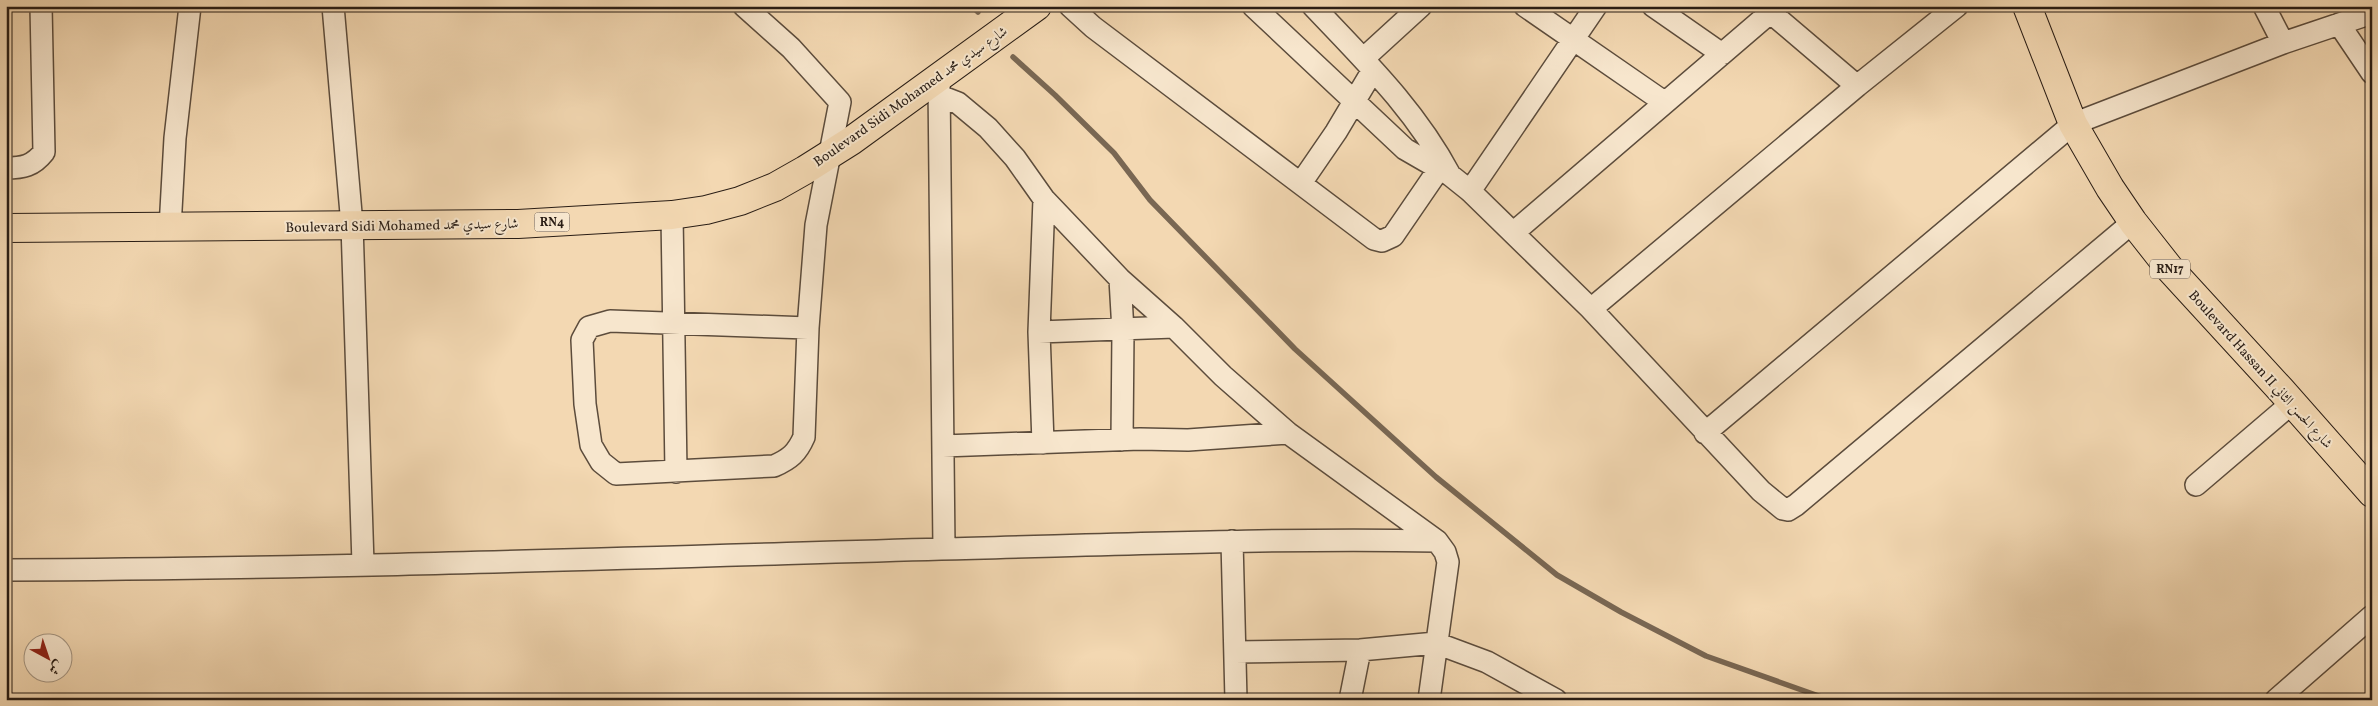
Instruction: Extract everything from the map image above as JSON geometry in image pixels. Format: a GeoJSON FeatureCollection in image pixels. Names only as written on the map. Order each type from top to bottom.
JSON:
{"type":"FeatureCollection","features":[{"type":"Feature","properties":{"kind":"main road","name":"Boulevard Sidi Mohamed شارع سيدي محمد"},"geometry":{"type":"LineString","coordinates":[[6,228],[518,224],[672,215],[740,201],[775,187],[940,86],[1037,6]]}},
{"type":"Feature","properties":{"kind":"main road","name":"Boulevard Hassan II شارع الحسن الثاني"},"geometry":{"type":"LineString","coordinates":[[2027,6],[2073,124],[2110,188],[2133,222],[2170,269],[2372,493]]}},
{"type":"Feature","properties":{"kind":"street"},"geometry":{"type":"LineString","coordinates":[[6,168],[27,167],[36,162],[44,152],[41,6]]}},
{"type":"Feature","properties":{"kind":"street"},"geometry":{"type":"LineString","coordinates":[[170,228],[175,138],[190,6]]}},
{"type":"Feature","properties":{"kind":"street"},"geometry":{"type":"LineString","coordinates":[[333,6],[352,225],[363,564]]}},
{"type":"Feature","properties":{"kind":"street"},"geometry":{"type":"LineString","coordinates":[[744,6],[791,48],[840,102],[816,225],[808,328],[804,437],[789,459],[774,466],[676,472],[616,474],[608,468],[591,445],[585,404],[582,340],[589,327],[610,321],[808,328]]}},
{"type":"Feature","properties":{"kind":"street"},"geometry":{"type":"LineString","coordinates":[[1070,6],[1093,27],[1374,239],[1382,241],[1393,236],[1444,169]]}},
{"type":"Feature","properties":{"kind":"street"},"geometry":{"type":"LineString","coordinates":[[1252,6],[1405,149],[1444,169],[1470,191],[1591,309],[1705,434],[1760,491],[1783,509],[1788,510],[1804,499],[2133,222]]}},
{"type":"Feature","properties":{"kind":"street"},"geometry":{"type":"LineString","coordinates":[[1313,6],[1368,65],[1425,131],[1444,169]]}},
{"type":"Feature","properties":{"kind":"street"},"geometry":{"type":"LineString","coordinates":[[1301,183],[1354,102],[1368,65],[1421,6]]}},
{"type":"Feature","properties":{"kind":"street"},"geometry":{"type":"LineString","coordinates":[[1525,6],[1571,40],[1664,102]]}},
{"type":"Feature","properties":{"kind":"street"},"geometry":{"type":"LineString","coordinates":[[1470,191],[1571,40],[1596,6]]}},
{"type":"Feature","properties":{"kind":"street"},"geometry":{"type":"LineString","coordinates":[[1654,6],[1722,54]]}},
{"type":"Feature","properties":{"kind":"street"},"geometry":{"type":"LineString","coordinates":[[1591,309],[1857,86],[1957,6]]}},
{"type":"Feature","properties":{"kind":"street"},"geometry":{"type":"LineString","coordinates":[[2264,6],[2283,43]]}},
{"type":"Feature","properties":{"kind":"street"},"geometry":{"type":"LineString","coordinates":[[1513,233],[1722,54],[1771,8],[1857,86]]}},
{"type":"Feature","properties":{"kind":"street"},"geometry":{"type":"LineString","coordinates":[[1705,434],[2073,124],[2283,43],[2372,13]]}},
{"type":"Feature","properties":{"kind":"street"},"geometry":{"type":"LineString","coordinates":[[2339,24],[2372,73]]}},
{"type":"Feature","properties":{"kind":"street"},"geometry":{"type":"LineString","coordinates":[[940,86],[988,128],[1015,158],[1044,199],[1120,279],[1174,327],[1223,376],[1288,433],[1437,541],[1445,552],[1448,562],[1429,700]]}},
{"type":"Feature","properties":{"kind":"street"},"geometry":{"type":"LineString","coordinates":[[940,86],[944,549]]}},
{"type":"Feature","properties":{"kind":"street"},"geometry":{"type":"LineString","coordinates":[[1043,443],[1039,332],[1044,199]]}},
{"type":"Feature","properties":{"kind":"street"},"geometry":{"type":"LineString","coordinates":[[672,215],[676,472]]}},
{"type":"Feature","properties":{"kind":"street"},"geometry":{"type":"LineString","coordinates":[[1120,279],[1123,331],[1122,440]]}},
{"type":"Feature","properties":{"kind":"street"},"geometry":{"type":"LineString","coordinates":[[1039,332],[1123,331],[1174,327]]}},
{"type":"Feature","properties":{"kind":"street"},"geometry":{"type":"LineString","coordinates":[[2196,485],[2292,403]]}},
{"type":"Feature","properties":{"kind":"street"},"geometry":{"type":"LineString","coordinates":[[943,446],[1122,440],[1188,440],[1288,433]]}},
{"type":"Feature","properties":{"kind":"street"},"geometry":{"type":"LineString","coordinates":[[6,570],[139,570],[1232,540],[1437,541]]}},
{"type":"Feature","properties":{"kind":"street"},"geometry":{"type":"LineString","coordinates":[[1232,540],[1236,700]]}},
{"type":"Feature","properties":{"kind":"street"},"geometry":{"type":"LineString","coordinates":[[2276,700],[2372,616]]}},
{"type":"Feature","properties":{"kind":"street"},"geometry":{"type":"LineString","coordinates":[[1235,652],[1360,650],[1436,643],[1487,662],[1556,700]]}},
{"type":"Feature","properties":{"kind":"street"},"geometry":{"type":"LineString","coordinates":[[1350,700],[1360,650]]}},
{"type":"Feature","properties":{"kind":"waterway"},"geometry":{"type":"LineString","coordinates":[[972,6],[978,12]]}},
{"type":"Feature","properties":{"kind":"waterway"},"geometry":{"type":"LineString","coordinates":[[1013,57],[1114,153],[1150,200],[1295,349],[1436,477],[1557,575],[1621,612],[1706,656],[1830,700]]}}]}
